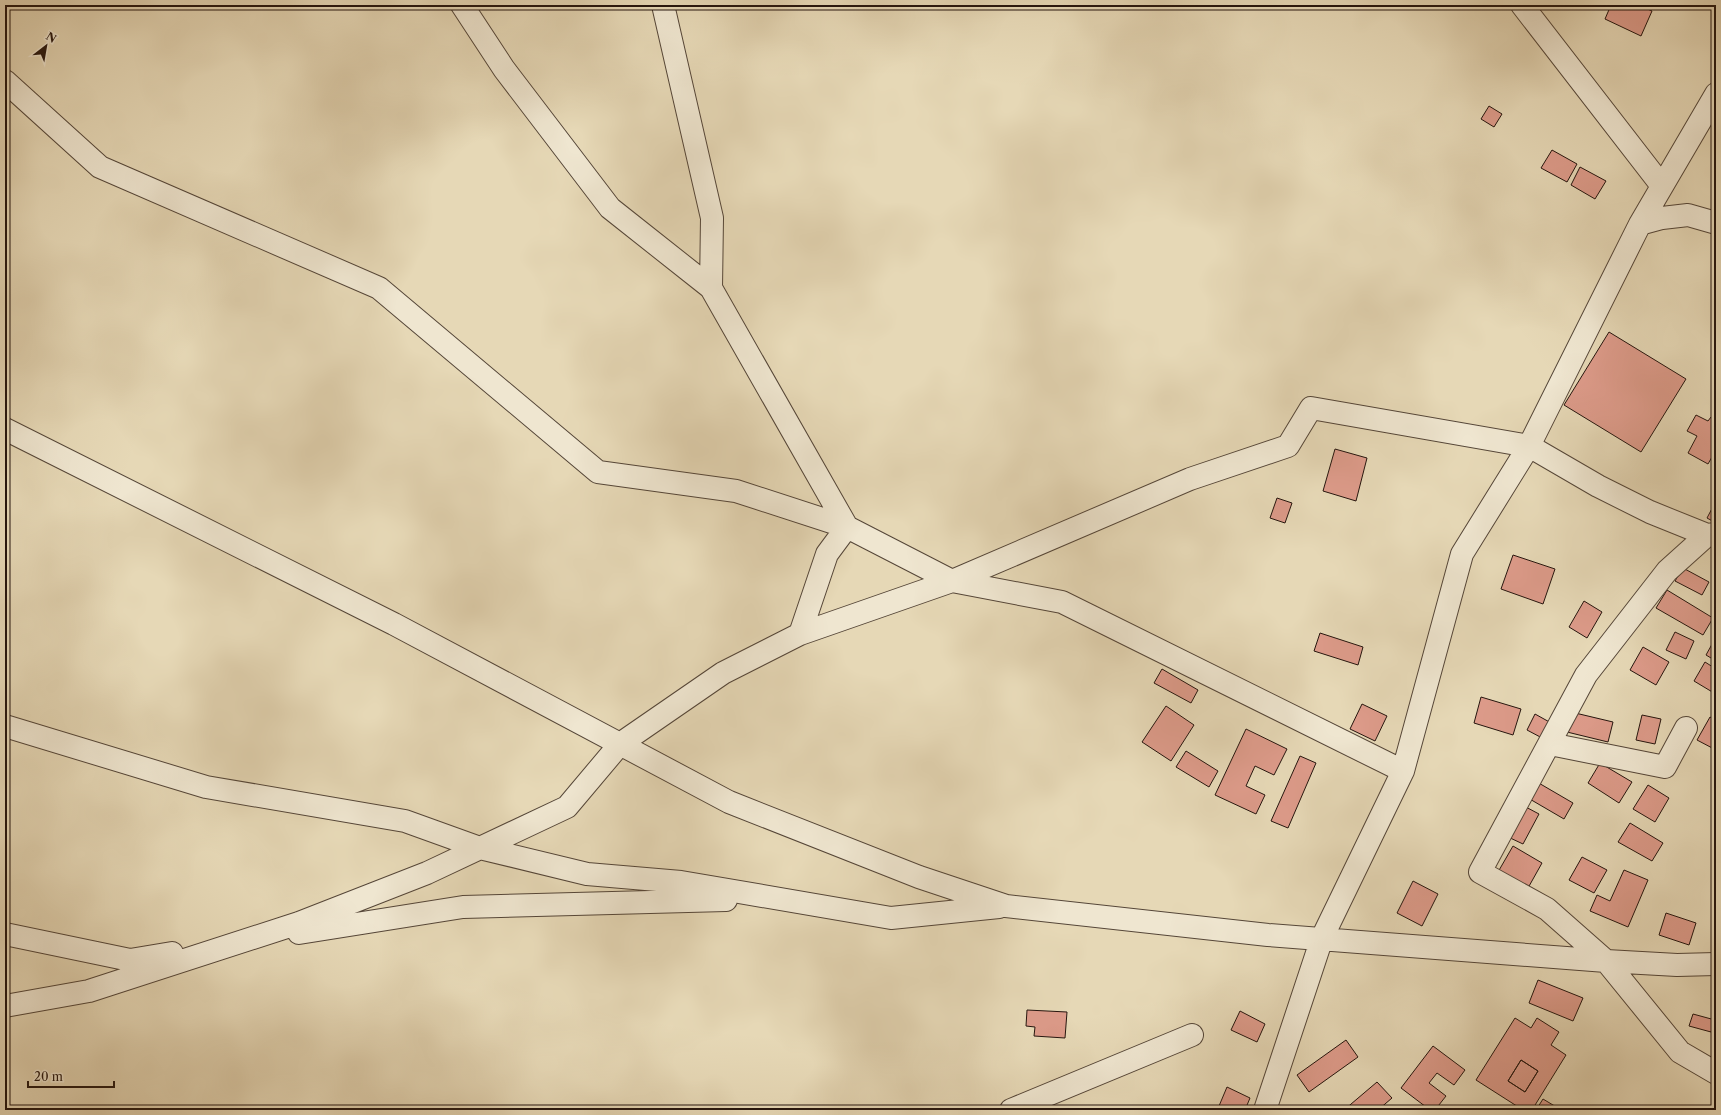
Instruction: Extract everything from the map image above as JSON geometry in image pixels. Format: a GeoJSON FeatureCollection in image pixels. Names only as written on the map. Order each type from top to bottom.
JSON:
{"type":"FeatureCollection","features":[{"type":"Feature","properties":{"kind":"street"},"geometry":{"type":"LineString","coordinates":[[462,5],[504,69],[610,208],[711,288],[847,527]]}},
{"type":"Feature","properties":{"kind":"street"},"geometry":{"type":"LineString","coordinates":[[663,5],[712,218],[711,288]]}},
{"type":"Feature","properties":{"kind":"street"},"geometry":{"type":"LineString","coordinates":[[1522,5],[1662,186]]}},
{"type":"Feature","properties":{"kind":"street"},"geometry":{"type":"LineString","coordinates":[[5,80],[100,167],[379,288],[598,472],[736,491],[847,527],[952,581],[1062,602],[1403,771]]}},
{"type":"Feature","properties":{"kind":"street"},"geometry":{"type":"LineString","coordinates":[[1265,1110],[1322,938],[1403,771],[1462,554],[1530,446],[1640,224],[1716,94]]}},
{"type":"Feature","properties":{"kind":"street"},"geometry":{"type":"LineString","coordinates":[[1640,224],[1662,218],[1688,215],[1716,207]]}},
{"type":"Feature","properties":{"kind":"street"},"geometry":{"type":"LineString","coordinates":[[1688,215],[1716,223]]}},
{"type":"Feature","properties":{"kind":"street"},"geometry":{"type":"LineString","coordinates":[[5,1006],[89,991],[300,924],[406,882],[567,807],[620,744],[723,673],[800,634],[952,581],[1190,479],[1288,446],[1311,408],[1530,446],[1598,486],[1650,512],[1712,534]]}},
{"type":"Feature","properties":{"kind":"street"},"geometry":{"type":"LineString","coordinates":[[5,429],[394,624],[729,802],[919,877],[1006,906],[1260,934],[1606,961],[1677,965],[1716,964]]}},
{"type":"Feature","properties":{"kind":"street"},"geometry":{"type":"LineString","coordinates":[[800,634],[827,554],[847,527]]}},
{"type":"Feature","properties":{"kind":"street"},"geometry":{"type":"LineString","coordinates":[[1712,534],[1667,571],[1586,675],[1480,872],[1547,909],[1606,961],[1680,1052],[1716,1073]]}},
{"type":"Feature","properties":{"kind":"street"},"geometry":{"type":"LineString","coordinates":[[5,726],[206,787],[405,821],[480,848],[587,874],[681,882],[891,918],[1006,906]]}},
{"type":"Feature","properties":{"kind":"street"},"geometry":{"type":"LineString","coordinates":[[1550,744],[1665,767],[1686,728]]}},
{"type":"Feature","properties":{"kind":"street"},"geometry":{"type":"LineString","coordinates":[[5,934],[130,960],[463,906],[777,899]]}},
{"type":"Feature","properties":{"kind":"street"},"geometry":{"type":"LineString","coordinates":[[1011,1110],[1192,1035]]}},
{"type":"Feature","properties":{"kind":"building"},"geometry":{"type":"Polygon","coordinates":[[[1611,5],[1639,5],[1652,11],[1641,36],[1605,19],[1611,5]]]}},
{"type":"Feature","properties":{"kind":"building"},"geometry":{"type":"Polygon","coordinates":[[[1489,106],[1502,114],[1494,127],[1481,119],[1489,106]]]}},
{"type":"Feature","properties":{"kind":"building"},"geometry":{"type":"Polygon","coordinates":[[[1552,150],[1577,164],[1567,182],[1541,168],[1552,150]]]}},
{"type":"Feature","properties":{"kind":"building"},"geometry":{"type":"Polygon","coordinates":[[[1580,167],[1606,181],[1595,199],[1571,185],[1580,167]]]}},
{"type":"Feature","properties":{"kind":"building"},"geometry":{"type":"Polygon","coordinates":[[[1609,332],[1686,379],[1641,452],[1564,405],[1609,332]]]}},
{"type":"Feature","properties":{"kind":"building"},"geometry":{"type":"Polygon","coordinates":[[[1696,415],[1708,421],[1711,417],[1716,419],[1716,450],[1708,464],[1688,453],[1697,436],[1687,431],[1696,415]]]}},
{"type":"Feature","properties":{"kind":"building"},"geometry":{"type":"Polygon","coordinates":[[[1335,449],[1367,458],[1356,501],[1323,491],[1335,449]]]}},
{"type":"Feature","properties":{"kind":"building"},"geometry":{"type":"Polygon","coordinates":[[[1277,498],[1292,503],[1285,523],[1270,518],[1277,498]]]}},
{"type":"Feature","properties":{"kind":"building"},"geometry":{"type":"Polygon","coordinates":[[[1716,501],[1716,523],[1707,518],[1716,501]]]}},
{"type":"Feature","properties":{"kind":"building"},"geometry":{"type":"Polygon","coordinates":[[[1513,555],[1555,569],[1543,604],[1501,589],[1513,555]]]}},
{"type":"Feature","properties":{"kind":"building"},"geometry":{"type":"Polygon","coordinates":[[[1683,568],[1709,582],[1702,595],[1675,581],[1683,568]]]}},
{"type":"Feature","properties":{"kind":"building"},"geometry":{"type":"Polygon","coordinates":[[[1667,590],[1713,618],[1703,635],[1656,608],[1667,590]]]}},
{"type":"Feature","properties":{"kind":"building"},"geometry":{"type":"Polygon","coordinates":[[[1584,601],[1602,612],[1587,638],[1569,627],[1584,601]]]}},
{"type":"Feature","properties":{"kind":"building"},"geometry":{"type":"Polygon","coordinates":[[[1675,632],[1694,641],[1686,659],[1666,650],[1675,632]]]}},
{"type":"Feature","properties":{"kind":"building"},"geometry":{"type":"Polygon","coordinates":[[[1320,633],[1363,647],[1358,665],[1314,651],[1320,633]]]}},
{"type":"Feature","properties":{"kind":"building"},"geometry":{"type":"Polygon","coordinates":[[[1716,637],[1716,661],[1706,655],[1716,637]]]}},
{"type":"Feature","properties":{"kind":"building"},"geometry":{"type":"Polygon","coordinates":[[[1643,647],[1669,662],[1656,685],[1630,670],[1643,647]]]}},
{"type":"Feature","properties":{"kind":"building"},"geometry":{"type":"Polygon","coordinates":[[[1705,662],[1716,669],[1716,689],[1714,693],[1694,681],[1705,662]]]}},
{"type":"Feature","properties":{"kind":"building"},"geometry":{"type":"Polygon","coordinates":[[[1162,669],[1198,690],[1191,703],[1154,683],[1162,669]]]}},
{"type":"Feature","properties":{"kind":"building"},"geometry":{"type":"Polygon","coordinates":[[[1481,697],[1521,709],[1513,735],[1474,723],[1481,697]]]}},
{"type":"Feature","properties":{"kind":"building"},"geometry":{"type":"Polygon","coordinates":[[[1362,704],[1387,716],[1375,741],[1350,729],[1362,704]]]}},
{"type":"Feature","properties":{"kind":"building"},"geometry":{"type":"Polygon","coordinates":[[[1166,706],[1194,725],[1171,761],[1142,742],[1166,706]]]}},
{"type":"Feature","properties":{"kind":"building"},"geometry":{"type":"Polygon","coordinates":[[[1571,712],[1613,722],[1608,742],[1567,732],[1571,712]]]}},
{"type":"Feature","properties":{"kind":"building"},"geometry":{"type":"Polygon","coordinates":[[[1535,714],[1553,724],[1544,739],[1527,730],[1535,714]]]}},
{"type":"Feature","properties":{"kind":"building"},"geometry":{"type":"Polygon","coordinates":[[[1642,715],[1661,719],[1655,744],[1636,740],[1642,715]]]}},
{"type":"Feature","properties":{"kind":"building"},"geometry":{"type":"Polygon","coordinates":[[[1710,717],[1716,720],[1716,750],[1697,740],[1710,717]]]}},
{"type":"Feature","properties":{"kind":"building"},"geometry":{"type":"Polygon","coordinates":[[[1246,729],[1287,749],[1274,775],[1255,766],[1246,786],[1265,795],[1256,814],[1215,795],[1246,729]]]}},
{"type":"Feature","properties":{"kind":"building"},"geometry":{"type":"Polygon","coordinates":[[[1186,751],[1218,771],[1209,787],[1176,767],[1186,751]]]}},
{"type":"Feature","properties":{"kind":"building"},"geometry":{"type":"Polygon","coordinates":[[[1300,756],[1316,763],[1288,828],[1271,821],[1300,756]]]}},
{"type":"Feature","properties":{"kind":"building"},"geometry":{"type":"Polygon","coordinates":[[[1600,763],[1632,782],[1619,803],[1588,783],[1600,763]]]}},
{"type":"Feature","properties":{"kind":"building"},"geometry":{"type":"Polygon","coordinates":[[[1537,782],[1573,803],[1564,819],[1528,798],[1537,782]]]}},
{"type":"Feature","properties":{"kind":"building"},"geometry":{"type":"Polygon","coordinates":[[[1648,785],[1669,798],[1655,822],[1633,809],[1648,785]]]}},
{"type":"Feature","properties":{"kind":"building"},"geometry":{"type":"Polygon","coordinates":[[[1522,805],[1539,814],[1523,844],[1506,836],[1522,805]]]}},
{"type":"Feature","properties":{"kind":"building"},"geometry":{"type":"Polygon","coordinates":[[[1630,823],[1663,843],[1652,861],[1618,842],[1630,823]]]}},
{"type":"Feature","properties":{"kind":"building"},"geometry":{"type":"Polygon","coordinates":[[[1513,846],[1542,863],[1528,888],[1498,872],[1513,846]]]}},
{"type":"Feature","properties":{"kind":"building"},"geometry":{"type":"Polygon","coordinates":[[[1582,857],[1607,870],[1594,893],[1569,880],[1582,857]]]}},
{"type":"Feature","properties":{"kind":"building"},"geometry":{"type":"Polygon","coordinates":[[[1624,870],[1648,880],[1628,927],[1590,911],[1597,895],[1610,901],[1624,870]]]}},
{"type":"Feature","properties":{"kind":"building"},"geometry":{"type":"Polygon","coordinates":[[[1413,881],[1438,894],[1422,926],[1397,913],[1413,881]]]}},
{"type":"Feature","properties":{"kind":"building"},"geometry":{"type":"Polygon","coordinates":[[[1666,913],[1696,923],[1689,945],[1659,935],[1666,913]]]}},
{"type":"Feature","properties":{"kind":"building"},"geometry":{"type":"Polygon","coordinates":[[[1716,924],[1716,945],[1713,944],[1716,924]]]}},
{"type":"Feature","properties":{"kind":"building"},"geometry":{"type":"Polygon","coordinates":[[[1538,980],[1583,998],[1573,1021],[1529,1003],[1538,980]]]}},
{"type":"Feature","properties":{"kind":"building"},"geometry":{"type":"Polygon","coordinates":[[[1027,1010],[1067,1012],[1065,1038],[1034,1036],[1035,1027],[1026,1026],[1027,1010]]]}},
{"type":"Feature","properties":{"kind":"building"},"geometry":{"type":"Polygon","coordinates":[[[1240,1011],[1265,1024],[1257,1042],[1231,1030],[1240,1011]]]}},
{"type":"Feature","properties":{"kind":"building"},"geometry":{"type":"Polygon","coordinates":[[[1693,1014],[1715,1020],[1711,1032],[1689,1026],[1693,1014]]]}},
{"type":"Feature","properties":{"kind":"building"},"geometry":{"type":"Polygon","coordinates":[[[1515,1018],[1531,1028],[1537,1018],[1559,1032],[1551,1045],[1566,1055],[1532,1110],[1523,1110],[1476,1080],[1515,1018]],[[1521,1060],[1508,1081],[1525,1092],[1538,1071],[1521,1060]]]}},
{"type":"Feature","properties":{"kind":"building"},"geometry":{"type":"Polygon","coordinates":[[[1346,1040],[1358,1057],[1309,1092],[1297,1075],[1346,1040]]]}},
{"type":"Feature","properties":{"kind":"building"},"geometry":{"type":"Polygon","coordinates":[[[1433,1046],[1465,1070],[1454,1085],[1437,1073],[1429,1083],[1446,1096],[1435,1110],[1430,1110],[1401,1088],[1433,1046]]]}},
{"type":"Feature","properties":{"kind":"building"},"geometry":{"type":"Polygon","coordinates":[[[1521,1060],[1538,1071],[1525,1092],[1508,1081],[1521,1060]]]}},
{"type":"Feature","properties":{"kind":"building"},"geometry":{"type":"Polygon","coordinates":[[[1377,1082],[1392,1098],[1378,1110],[1344,1110],[1377,1082]]]}},
{"type":"Feature","properties":{"kind":"building"},"geometry":{"type":"Polygon","coordinates":[[[1227,1087],[1250,1098],[1245,1110],[1227,1110],[1219,1106],[1227,1087]]]}},
{"type":"Feature","properties":{"kind":"building"},"geometry":{"type":"Polygon","coordinates":[[[1543,1099],[1558,1108],[1556,1110],[1536,1110],[1543,1099]]]}}]}
